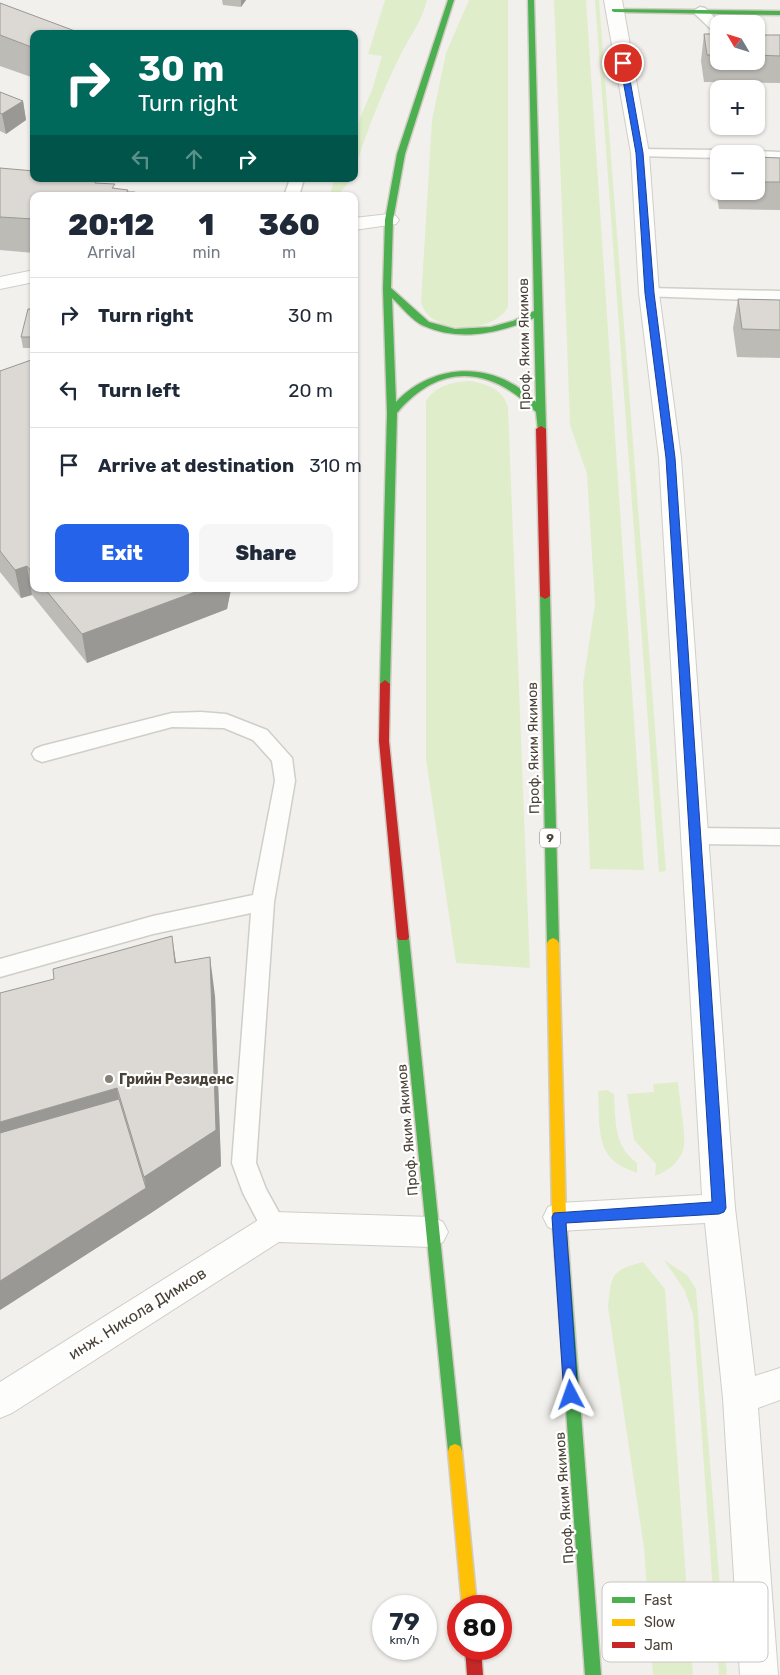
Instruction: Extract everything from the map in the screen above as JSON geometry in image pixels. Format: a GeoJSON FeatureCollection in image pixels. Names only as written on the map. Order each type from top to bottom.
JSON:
{"type":"FeatureCollection","features":[{"type":"Feature","properties":{"kind":"main road","name":"Проф. Яким Якимов"},"geometry":{"type":"LineString","coordinates":[[451,0],[401,154],[389,220],[387,289],[392,413],[384,741],[469,1595]]}},
{"type":"Feature","properties":{"kind":"main road","name":"Проф. Яким Якимов"},"geometry":{"type":"LineString","coordinates":[[531,0],[558,1217],[593,1675]]}},
{"type":"Feature","properties":{"kind":"main road"},"geometry":{"type":"LineString","coordinates":[[613,5],[700,11],[780,12]]}},
{"type":"Feature","properties":{"kind":"main road"},"geometry":{"type":"LineString","coordinates":[[387,289],[425,324],[449,331],[473,334],[490,331],[517,323],[539,312]]}},
{"type":"Feature","properties":{"kind":"main road"},"geometry":{"type":"LineString","coordinates":[[392,413],[403,398],[416,387],[438,376],[455,371],[481,375],[507,383],[525,394],[541,412]]}},
{"type":"Feature","properties":{"kind":"main road"},"geometry":{"type":"LineString","coordinates":[[474,1660],[476,1675]]}},
{"type":"Feature","properties":{"kind":"street"},"geometry":{"type":"LineString","coordinates":[[613,5],[640,153],[650,293],[670,458],[719,1208],[740,1398],[753,1582]]}},
{"type":"Feature","properties":{"kind":"street"},"geometry":{"type":"LineString","coordinates":[[358,224],[389,220]]}},
{"type":"Feature","properties":{"kind":"street"},"geometry":{"type":"LineString","coordinates":[[0,283],[30,277]]}},
{"type":"Feature","properties":{"kind":"street"},"geometry":{"type":"LineString","coordinates":[[558,1217],[719,1208]]}},
{"type":"Feature","properties":{"kind":"street"},"geometry":{"type":"LineString","coordinates":[[274,1226],[432,1232]]}},
{"type":"Feature","properties":{"kind":"street","name":"инж. Никола Димков"},"geometry":{"type":"LineString","coordinates":[[0,1401],[274,1226]]}},
{"type":"Feature","properties":{"kind":"street"},"geometry":{"type":"LineString","coordinates":[[740,1398],[780,1384]]}},
{"type":"Feature","properties":{"kind":"street"},"geometry":{"type":"LineString","coordinates":[[758,1662],[759,1675]]}},
{"type":"Feature","properties":{"kind":"lane"},"geometry":{"type":"LineString","coordinates":[[700,11],[710,20]]}},
{"type":"Feature","properties":{"kind":"lane"},"geometry":{"type":"LineString","coordinates":[[640,153],[710,154]]}},
{"type":"Feature","properties":{"kind":"lane"},"geometry":{"type":"LineString","coordinates":[[765,155],[780,156]]}},
{"type":"Feature","properties":{"kind":"lane"},"geometry":{"type":"LineString","coordinates":[[650,293],[780,296]]}},
{"type":"Feature","properties":{"kind":"lane"},"geometry":{"type":"LineString","coordinates":[[42,754],[172,720],[201,719],[226,721],[260,736],[282,758],[285,782],[263,902],[244,1163],[255,1193],[274,1226]]}},
{"type":"Feature","properties":{"kind":"lane"},"geometry":{"type":"LineString","coordinates":[[695,836],[780,837]]}},
{"type":"Feature","properties":{"kind":"lane"},"geometry":{"type":"LineString","coordinates":[[0,968],[153,925],[263,902]]}},
{"type":"Feature","properties":{"kind":"green space"},"geometry":{"type":"Polygon","coordinates":[[[385,0],[427,0],[420,21],[402,52],[382,96],[358,160],[358,123],[372,90],[382,56],[368,54],[385,0]]]}},
{"type":"Feature","properties":{"kind":"green space"},"geometry":{"type":"Polygon","coordinates":[[[469,0],[508,0],[508,307],[500,316],[489,323],[461,327],[447,325],[435,320],[426,312],[421,301],[432,120],[446,53],[469,0]]]}},
{"type":"Feature","properties":{"kind":"green space"},"geometry":{"type":"Polygon","coordinates":[[[554,0],[586,0],[644,870],[590,869],[583,683],[595,604],[587,474],[570,425],[554,0]]]}},
{"type":"Feature","properties":{"kind":"green space"},"geometry":{"type":"Polygon","coordinates":[[[595,0],[599,0],[666,871],[659,872],[595,0]]]}},
{"type":"Feature","properties":{"kind":"green space"},"geometry":{"type":"Polygon","coordinates":[[[333,182],[349,182],[341,192],[331,192],[333,182]]]}},
{"type":"Feature","properties":{"kind":"green space"},"geometry":{"type":"Polygon","coordinates":[[[470,381],[494,388],[506,401],[508,407],[530,968],[456,963],[426,759],[426,401],[435,391],[445,385],[470,381]]]}},
{"type":"Feature","properties":{"kind":"green space"},"geometry":{"type":"Polygon","coordinates":[[[678,1082],[684,1146],[677,1161],[665,1171],[655,1176],[656,1164],[634,1140],[627,1094],[654,1092],[653,1084],[678,1082]]]}},
{"type":"Feature","properties":{"kind":"green space"},"geometry":{"type":"Polygon","coordinates":[[[607,1090],[614,1094],[617,1132],[629,1156],[637,1163],[637,1173],[615,1162],[604,1148],[600,1130],[598,1091],[607,1090]]]}},
{"type":"Feature","properties":{"kind":"green space"},"geometry":{"type":"Polygon","coordinates":[[[664,1260],[687,1275],[696,1289],[720,1582],[712,1582],[693,1314],[684,1289],[664,1260]]]}},
{"type":"Feature","properties":{"kind":"green space"},"geometry":{"type":"Polygon","coordinates":[[[643,1262],[665,1289],[686,1582],[646,1582],[644,1548],[608,1307],[610,1288],[614,1276],[624,1268],[643,1262]]]}},
{"type":"Feature","properties":{"kind":"green space"},"geometry":{"type":"Polygon","coordinates":[[[652,1662],[692,1662],[693,1675],[653,1675],[652,1662]]]}},
{"type":"Feature","properties":{"kind":"green space"},"geometry":{"type":"Polygon","coordinates":[[[718,1662],[726,1662],[727,1675],[719,1675],[718,1662]]]}},
{"type":"Feature","properties":{"kind":"building"},"geometry":{"type":"Polygon","coordinates":[[[0,3],[72,30],[30,30],[30,46],[0,35],[0,3]]]}},
{"type":"Feature","properties":{"kind":"building"},"geometry":{"type":"Polygon","coordinates":[[[704,34],[710,34],[710,55],[707,55],[704,34]]]}},
{"type":"Feature","properties":{"kind":"building"},"geometry":{"type":"Polygon","coordinates":[[[765,35],[780,35],[780,56],[765,55],[765,35]]]}},
{"type":"Feature","properties":{"kind":"building"},"geometry":{"type":"Polygon","coordinates":[[[0,92],[23,101],[2,114],[0,113],[0,92]]]}},
{"type":"Feature","properties":{"kind":"building"},"geometry":{"type":"Polygon","coordinates":[[[765,157],[780,158],[780,182],[765,182],[765,157]]]}},
{"type":"Feature","properties":{"kind":"building"},"geometry":{"type":"Polygon","coordinates":[[[0,168],[30,171],[30,182],[96,182],[115,184],[112,188],[128,190],[127,192],[30,192],[30,219],[0,217],[0,168]]]}},
{"type":"Feature","properties":{"kind":"building"},"geometry":{"type":"Polygon","coordinates":[[[738,299],[780,300],[780,330],[742,329],[738,299]]]}},
{"type":"Feature","properties":{"kind":"building"},"geometry":{"type":"Polygon","coordinates":[[[28,309],[30,309],[30,337],[21,337],[28,309]]]}},
{"type":"Feature","properties":{"kind":"building"},"geometry":{"type":"Polygon","coordinates":[[[30,360],[30,570],[27,566],[15,570],[0,551],[0,371],[30,360]]]}},
{"type":"Feature","properties":{"kind":"building"},"geometry":{"type":"Polygon","coordinates":[[[47,592],[195,592],[82,634],[47,592]]]}},
{"type":"Feature","properties":{"kind":"building","name":"Грийн Резиденс"},"geometry":{"type":"Polygon","coordinates":[[[172,936],[175,963],[210,957],[216,1130],[144,1177],[117,1088],[0,1122],[0,993],[54,979],[53,969],[172,936]]]}},
{"type":"Feature","properties":{"kind":"building"},"geometry":{"type":"Polygon","coordinates":[[[119,1099],[146,1188],[0,1281],[0,1133],[119,1099]]]}},
{"type":"Feature","properties":{"kind":"traffic: fast"},"geometry":{"type":"LineString","coordinates":[[385,684],[392,413],[387,289],[389,220],[401,154],[451,0]]}},
{"type":"Feature","properties":{"kind":"traffic: fast"},"geometry":{"type":"LineString","coordinates":[[531,0],[541,429]]}},
{"type":"Feature","properties":{"kind":"traffic: fast"},"geometry":{"type":"LineString","coordinates":[[614,10],[780,13]]}},
{"type":"Feature","properties":{"kind":"traffic: fast"},"geometry":{"type":"LineString","coordinates":[[387,289],[426,324],[455,332],[492,330],[516,323],[539,312]]}},
{"type":"Feature","properties":{"kind":"traffic: fast"},"geometry":{"type":"LineString","coordinates":[[392,413],[406,397],[423,384],[438,377],[454,373],[470,373],[502,382],[517,391],[541,412]]}},
{"type":"Feature","properties":{"kind":"traffic: fast"},"geometry":{"type":"LineString","coordinates":[[545,596],[553,943]]}},
{"type":"Feature","properties":{"kind":"traffic: fast"},"geometry":{"type":"LineString","coordinates":[[403,937],[455,1451]]}},
{"type":"Feature","properties":{"kind":"traffic: fast"},"geometry":{"type":"LineString","coordinates":[[562,1256],[593,1675]]}},
{"type":"Feature","properties":{"kind":"traffic: slow"},"geometry":{"type":"LineString","coordinates":[[553,943],[559,1217],[562,1256]]}},
{"type":"Feature","properties":{"kind":"traffic: slow"},"geometry":{"type":"LineString","coordinates":[[455,1451],[469,1595]]}},
{"type":"Feature","properties":{"kind":"traffic: jam"},"geometry":{"type":"LineString","coordinates":[[541,429],[545,596]]}},
{"type":"Feature","properties":{"kind":"traffic: jam"},"geometry":{"type":"LineString","coordinates":[[385,684],[384,741],[403,937]]}},
{"type":"Feature","properties":{"kind":"traffic: jam"},"geometry":{"type":"LineString","coordinates":[[474,1660],[475,1675]]}},
{"type":"Feature","properties":{"kind":"place","name":"Грийн Резиденс"},"geometry":{"type":"Point","coordinates":[109,1079]}},
{"type":"Feature","properties":{"kind":"route"},"geometry":{"type":"LineString","coordinates":[[571,1395],[558,1217],[719,1208],[670,458],[650,293],[640,153],[623,63]]}}]}
